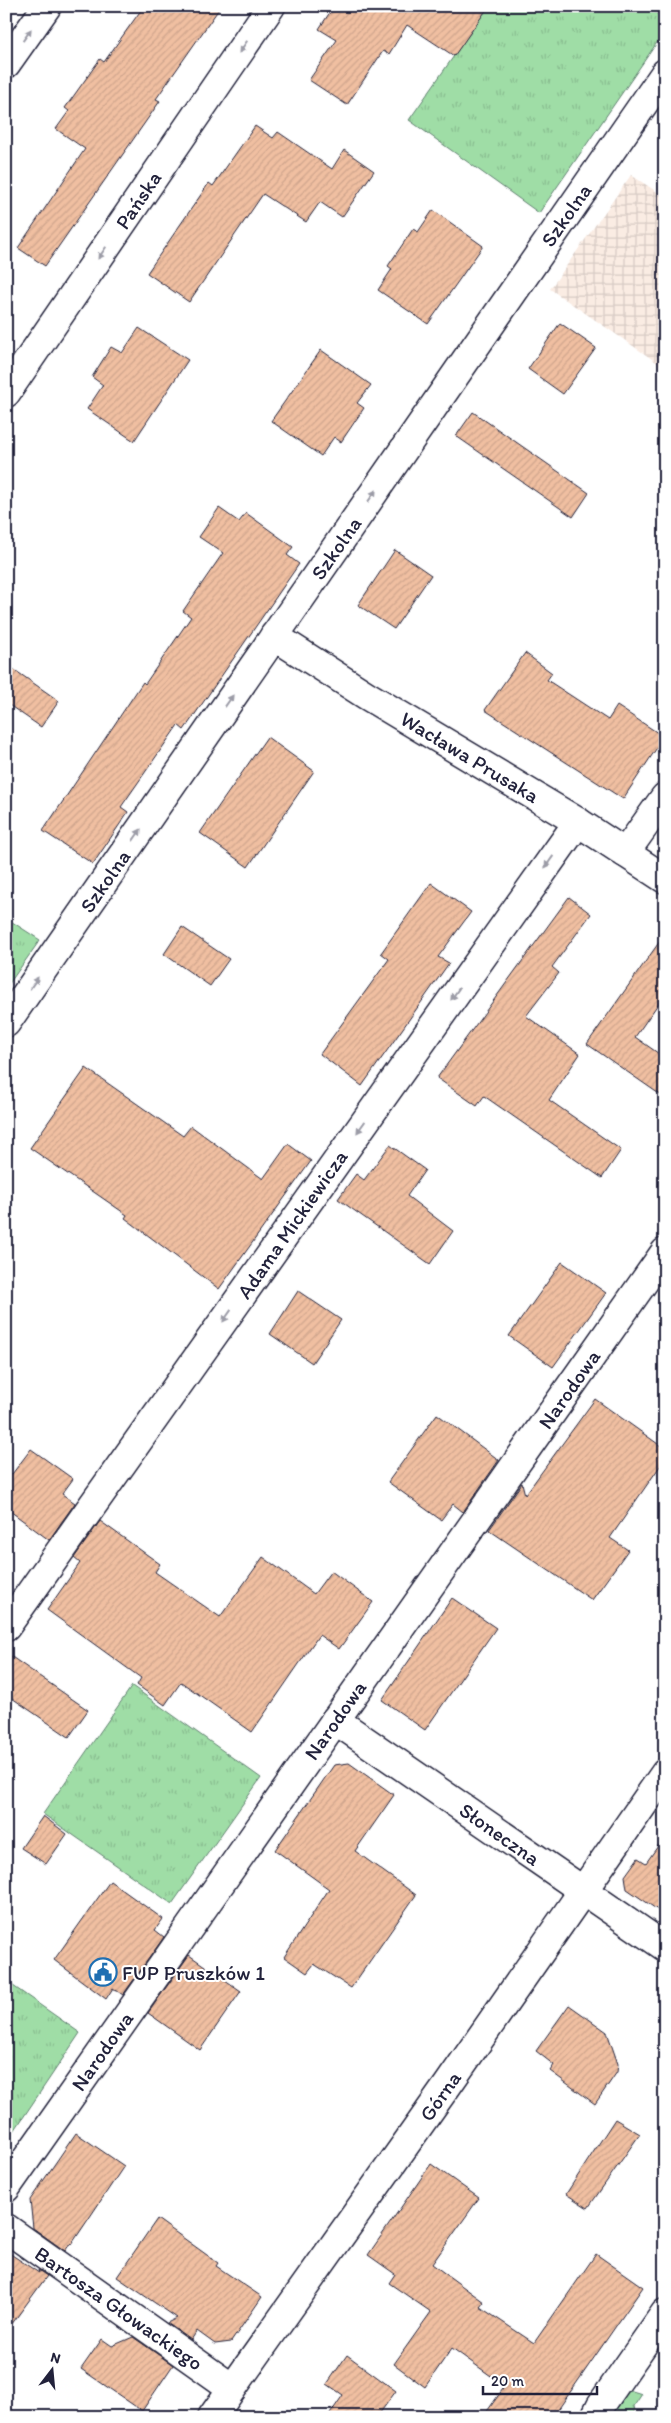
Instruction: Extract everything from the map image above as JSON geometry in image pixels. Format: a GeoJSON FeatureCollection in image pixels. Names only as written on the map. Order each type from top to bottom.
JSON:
{"type":"FeatureCollection","features":[{"type":"Feature","properties":{"kind":"street"},"geometry":{"type":"LineString","coordinates":[[6,64],[47,6]]}},
{"type":"Feature","properties":{"kind":"street","name":"Pańska"},"geometry":{"type":"LineString","coordinates":[[6,393],[270,6]]}},
{"type":"Feature","properties":{"kind":"street","name":"Szkolna"},"geometry":{"type":"LineString","coordinates":[[6,1023],[665,73]]}},
{"type":"Feature","properties":{"kind":"street","name":"Wacława Prusaka"},"geometry":{"type":"LineString","coordinates":[[274,636],[578,822],[665,879]]}},
{"type":"Feature","properties":{"kind":"street"},"geometry":{"type":"LineString","coordinates":[[625,853],[665,797]]}},
{"type":"Feature","properties":{"kind":"street","name":"Adama Mickiewicza"},"geometry":{"type":"LineString","coordinates":[[6,1627],[578,822]]}},
{"type":"Feature","properties":{"kind":"street","name":"Narodowa"},"geometry":{"type":"LineString","coordinates":[[6,2188],[665,1252]]}},
{"type":"Feature","properties":{"kind":"street","name":"Słoneczna"},"geometry":{"type":"LineString","coordinates":[[335,1720],[665,1948]]}},
{"type":"Feature","properties":{"kind":"street","name":"Górna"},"geometry":{"type":"LineString","coordinates":[[212,2417],[665,1773]]}},
{"type":"Feature","properties":{"kind":"street","name":"Bartosza Głowackiego"},"geometry":{"type":"LineString","coordinates":[[6,2228],[232,2388]]}},
{"type":"Feature","properties":{"kind":"street"},"geometry":{"type":"LineString","coordinates":[[595,2417],[600,2405],[665,2313]]}},
{"type":"Feature","properties":{"kind":"shaded area"},"geometry":{"type":"Polygon","coordinates":[[[631,175],[665,197],[665,368],[550,289],[631,175]]]}},
{"type":"Feature","properties":{"kind":"green space"},"geometry":{"type":"Polygon","coordinates":[[[489,6],[646,6],[665,19],[665,31],[539,213],[409,120],[489,6]]]}},
{"type":"Feature","properties":{"kind":"green space"},"geometry":{"type":"Polygon","coordinates":[[[6,918],[40,940],[6,988],[6,918]]]}},
{"type":"Feature","properties":{"kind":"green space"},"geometry":{"type":"Polygon","coordinates":[[[132,1686],[261,1778],[172,1904],[43,1814],[132,1686]]]}},
{"type":"Feature","properties":{"kind":"green space"},"geometry":{"type":"Polygon","coordinates":[[[6,1981],[80,2033],[6,2143],[6,1981]]]}},
{"type":"Feature","properties":{"kind":"green space"},"geometry":{"type":"Polygon","coordinates":[[[629,2390],[642,2394],[634,2406],[636,2417],[611,2417],[629,2390]]]}},
{"type":"Feature","properties":{"kind":"building"},"geometry":{"type":"Polygon","coordinates":[[[144,6],[221,6],[156,99],[160,101],[45,266],[18,248],[85,149],[56,129],[69,111],[65,108],[100,59],[104,62],[144,6]]]}},
{"type":"Feature","properties":{"kind":"building"},"geometry":{"type":"Polygon","coordinates":[[[334,6],[489,6],[454,56],[407,25],[389,54],[383,51],[347,105],[309,80],[337,40],[319,29],[334,6]]]}},
{"type":"Feature","properties":{"kind":"building"},"geometry":{"type":"Polygon","coordinates":[[[255,126],[273,138],[278,132],[332,169],[344,150],[374,171],[342,217],[320,202],[306,222],[263,194],[189,302],[147,273],[209,183],[213,186],[255,126]]]}},
{"type":"Feature","properties":{"kind":"building"},"geometry":{"type":"Polygon","coordinates":[[[433,210],[483,246],[428,324],[378,290],[392,269],[388,266],[413,229],[418,232],[433,210]]]}},
{"type":"Feature","properties":{"kind":"building"},"geometry":{"type":"Polygon","coordinates":[[[560,323],[596,348],[563,394],[528,369],[560,323]]]}},
{"type":"Feature","properties":{"kind":"building"},"geometry":{"type":"Polygon","coordinates":[[[139,328],[188,360],[134,441],[87,409],[103,385],[92,377],[111,347],[122,353],[139,328]]]}},
{"type":"Feature","properties":{"kind":"building"},"geometry":{"type":"Polygon","coordinates":[[[321,350],[371,385],[357,403],[364,408],[341,442],[334,437],[321,456],[271,421],[321,350]]]}},
{"type":"Feature","properties":{"kind":"building"},"geometry":{"type":"Polygon","coordinates":[[[473,412],[589,493],[573,517],[456,436],[473,412]]]}},
{"type":"Feature","properties":{"kind":"building"},"geometry":{"type":"Polygon","coordinates":[[[219,508],[239,522],[246,513],[293,547],[287,555],[299,564],[184,730],[178,725],[121,807],[128,812],[93,864],[43,831],[143,682],[145,684],[191,617],[183,611],[223,553],[199,537],[219,508]]]}},
{"type":"Feature","properties":{"kind":"building"},"geometry":{"type":"Polygon","coordinates":[[[395,550],[431,575],[394,629],[358,605],[395,550]]]}},
{"type":"Feature","properties":{"kind":"building"},"geometry":{"type":"Polygon","coordinates":[[[525,653],[552,673],[547,680],[608,720],[617,706],[664,737],[623,799],[485,710],[525,653]]]}},
{"type":"Feature","properties":{"kind":"building"},"geometry":{"type":"Polygon","coordinates":[[[6,664],[59,701],[41,727],[6,703],[6,664]]]}},
{"type":"Feature","properties":{"kind":"building"},"geometry":{"type":"Polygon","coordinates":[[[267,737],[314,771],[248,867],[200,833],[267,737]]]}},
{"type":"Feature","properties":{"kind":"building"},"geometry":{"type":"Polygon","coordinates":[[[431,883],[471,912],[438,957],[449,963],[362,1086],[320,1054],[389,959],[381,953],[431,883]]]}},
{"type":"Feature","properties":{"kind":"building"},"geometry":{"type":"Polygon","coordinates":[[[569,897],[591,914],[552,967],[559,973],[526,1016],[580,1054],[549,1100],[621,1150],[602,1178],[484,1096],[477,1106],[437,1078],[569,897]]]}},
{"type":"Feature","properties":{"kind":"building"},"geometry":{"type":"Polygon","coordinates":[[[182,927],[229,959],[210,986],[164,954],[182,927]]]}},
{"type":"Feature","properties":{"kind":"building"},"geometry":{"type":"Polygon","coordinates":[[[665,934],[665,994],[635,1037],[665,1058],[665,1098],[587,1044],[665,934]]]}},
{"type":"Feature","properties":{"kind":"building"},"geometry":{"type":"Polygon","coordinates":[[[86,1068],[183,1136],[191,1126],[263,1179],[288,1144],[311,1161],[219,1289],[125,1218],[127,1215],[30,1148],[86,1068]]]}},
{"type":"Feature","properties":{"kind":"building"},"geometry":{"type":"Polygon","coordinates":[[[390,1145],[425,1170],[407,1196],[453,1231],[430,1264],[338,1199],[356,1174],[364,1180],[390,1145]]]}},
{"type":"Feature","properties":{"kind":"building"},"geometry":{"type":"Polygon","coordinates":[[[562,1262],[606,1293],[553,1367],[509,1336],[562,1262]]]}},
{"type":"Feature","properties":{"kind":"building"},"geometry":{"type":"Polygon","coordinates":[[[298,1291],[341,1320],[312,1363],[270,1334],[298,1291]]]}},
{"type":"Feature","properties":{"kind":"building"},"geometry":{"type":"Polygon","coordinates":[[[595,1399],[665,1449],[665,1459],[610,1538],[628,1550],[592,1600],[489,1530],[522,1483],[525,1495],[595,1399]]]}},
{"type":"Feature","properties":{"kind":"building"},"geometry":{"type":"Polygon","coordinates":[[[437,1414],[499,1460],[463,1512],[453,1504],[441,1520],[388,1482],[437,1414]]]}},
{"type":"Feature","properties":{"kind":"building"},"geometry":{"type":"Polygon","coordinates":[[[31,1449],[73,1479],[62,1494],[75,1503],[49,1540],[6,1508],[6,1482],[31,1449]]]}},
{"type":"Feature","properties":{"kind":"building"},"geometry":{"type":"Polygon","coordinates":[[[100,1521],[160,1564],[155,1572],[220,1617],[263,1557],[314,1594],[331,1571],[373,1602],[339,1649],[319,1635],[252,1732],[181,1682],[165,1705],[137,1685],[141,1678],[47,1610],[80,1563],[74,1558],[100,1521]]]}},
{"type":"Feature","properties":{"kind":"building"},"geometry":{"type":"Polygon","coordinates":[[[452,1598],[496,1628],[425,1730],[382,1700],[452,1598]]]}},
{"type":"Feature","properties":{"kind":"building"},"geometry":{"type":"Polygon","coordinates":[[[6,1653],[88,1710],[69,1737],[6,1694],[6,1653]]]}},
{"type":"Feature","properties":{"kind":"building"},"geometry":{"type":"Polygon","coordinates":[[[349,1763],[394,1795],[355,1851],[416,1895],[351,1988],[314,1964],[307,1973],[284,1957],[329,1889],[275,1850],[334,1765],[349,1763]]]}},
{"type":"Feature","properties":{"kind":"building"},"geometry":{"type":"Polygon","coordinates":[[[43,1816],[67,1834],[46,1864],[21,1848],[43,1816]]]}},
{"type":"Feature","properties":{"kind":"building"},"geometry":{"type":"Polygon","coordinates":[[[665,1836],[665,1915],[627,1889],[625,1876],[638,1858],[646,1863],[665,1836]]]}},
{"type":"Feature","properties":{"kind":"building"},"geometry":{"type":"Polygon","coordinates":[[[110,1881],[163,1919],[155,1930],[164,1937],[123,1995],[113,1988],[106,1999],[54,1960],[110,1881]]]}},
{"type":"Feature","properties":{"kind":"building"},"geometry":{"type":"Polygon","coordinates":[[[189,1955],[241,1991],[200,2050],[148,2013],[189,1955]]]}},
{"type":"Feature","properties":{"kind":"building"},"geometry":{"type":"Polygon","coordinates":[[[569,2005],[607,2032],[618,2064],[617,2072],[595,2104],[550,2071],[554,2065],[536,2051],[569,2005]]]}},
{"type":"Feature","properties":{"kind":"building"},"geometry":{"type":"Polygon","coordinates":[[[615,2119],[640,2134],[588,2208],[566,2194],[615,2119]]]}},
{"type":"Feature","properties":{"kind":"building"},"geometry":{"type":"Polygon","coordinates":[[[76,2133],[124,2166],[71,2245],[65,2251],[33,2228],[30,2200],[76,2133]]]}},
{"type":"Feature","properties":{"kind":"building"},"geometry":{"type":"Polygon","coordinates":[[[431,2164],[479,2198],[432,2264],[484,2302],[480,2307],[534,2343],[596,2254],[643,2287],[553,2417],[483,2417],[505,2386],[452,2348],[425,2387],[394,2364],[431,2312],[389,2283],[395,2274],[368,2255],[431,2164]]]}},
{"type":"Feature","properties":{"kind":"building"},"geometry":{"type":"Polygon","coordinates":[[[157,2219],[218,2263],[216,2266],[262,2297],[231,2342],[215,2344],[197,2331],[191,2340],[167,2323],[177,2318],[117,2277],[157,2219]]]}},
{"type":"Feature","properties":{"kind":"building"},"geometry":{"type":"Polygon","coordinates":[[[6,2251],[39,2273],[38,2270],[47,2276],[6,2332],[6,2251]]]}},
{"type":"Feature","properties":{"kind":"building"},"geometry":{"type":"Polygon","coordinates":[[[133,2337],[173,2365],[142,2411],[81,2369],[102,2339],[112,2346],[133,2337]]]}},
{"type":"Feature","properties":{"kind":"building"},"geometry":{"type":"Polygon","coordinates":[[[347,2355],[396,2391],[377,2417],[328,2417],[343,2395],[327,2384],[347,2355]]]}},
{"type":"Feature","properties":{"kind":"place","name":"FUP Pruszków 1"},"geometry":{"type":"Point","coordinates":[103,1972]}}]}
